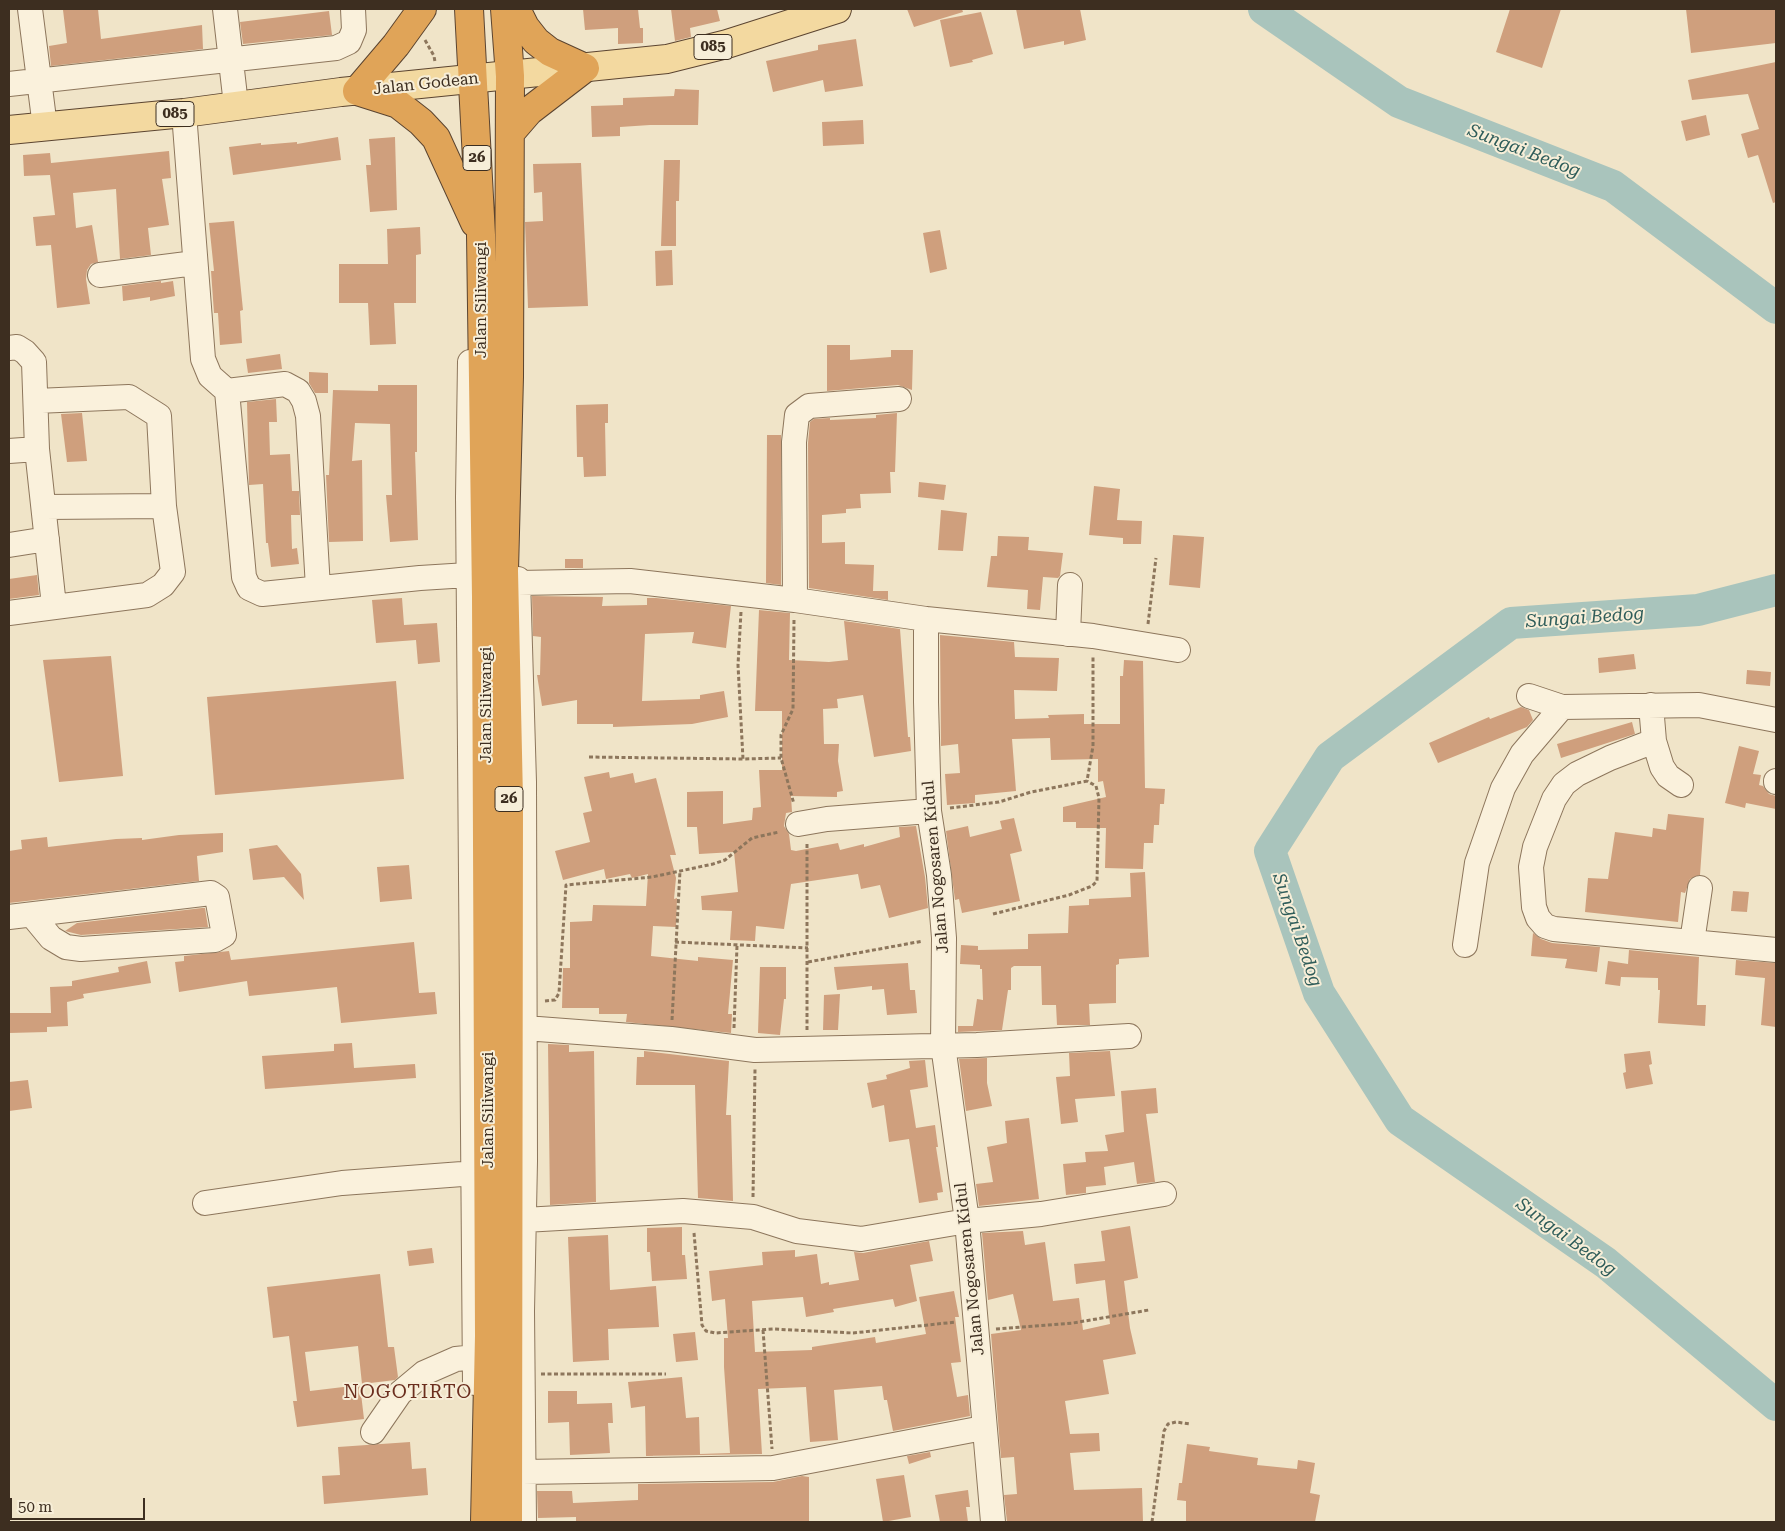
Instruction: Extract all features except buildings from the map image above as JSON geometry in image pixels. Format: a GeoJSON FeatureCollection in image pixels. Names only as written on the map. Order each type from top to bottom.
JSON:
{"type":"FeatureCollection","features":[{"type":"Feature","properties":{"kind":"highway"},"geometry":{"type":"LineString","coordinates":[[422,9],[396,45],[357,91],[398,104],[421,122],[436,138],[481,235]]}},
{"type":"Feature","properties":{"kind":"highway","name":"Jalan Siliwangi"},"geometry":{"type":"LineString","coordinates":[[469,9],[481,235],[495,314],[509,377],[504,571],[509,818],[491,1343]]}},
{"type":"Feature","properties":{"kind":"highway","name":"Jalan Siliwangi"},"geometry":{"type":"LineString","coordinates":[[505,9],[510,76],[510,133],[495,314],[482,1172],[491,1343],[506,1389],[508,1522]]}},
{"type":"Feature","properties":{"kind":"highway"},"geometry":{"type":"LineString","coordinates":[[510,133],[529,111],[585,68],[550,52],[536,41],[525,27],[516,9]]}},
{"type":"Feature","properties":{"kind":"highway","name":"Jalan Siliwangi"},"geometry":{"type":"LineString","coordinates":[[486,1522],[506,1389]]}},
{"type":"Feature","properties":{"kind":"main road","name":"Jalan Godean"},"geometry":{"type":"LineString","coordinates":[[9,130],[184,113],[357,91],[666,59],[727,44],[837,9]]}},
{"type":"Feature","properties":{"kind":"street"},"geometry":{"type":"LineString","coordinates":[[30,9],[45,126]]}},
{"type":"Feature","properties":{"kind":"street"},"geometry":{"type":"LineString","coordinates":[[225,9],[236,105]]}},
{"type":"Feature","properties":{"kind":"street"},"geometry":{"type":"LineString","coordinates":[[9,84],[231,58],[336,48],[350,42],[354,30],[353,9]]}},
{"type":"Feature","properties":{"kind":"street"},"geometry":{"type":"LineString","coordinates":[[184,113],[194,263],[203,359],[210,376],[216,384],[227,391],[285,384],[298,391],[304,400],[308,416],[318,588]]}},
{"type":"Feature","properties":{"kind":"street"},"geometry":{"type":"LineString","coordinates":[[100,275],[194,263]]}},
{"type":"Feature","properties":{"kind":"street"},"geometry":{"type":"LineString","coordinates":[[205,1203],[342,1183],[482,1172],[468,575],[470,358],[473,331],[495,314],[516,326],[518,583],[524,782],[524,1220],[506,1389],[523,1472],[524,1522]]}},
{"type":"Feature","properties":{"kind":"street"},"geometry":{"type":"LineString","coordinates":[[9,348],[17,347],[25,352],[34,362],[37,449],[45,507],[54,606]]}},
{"type":"Feature","properties":{"kind":"street"},"geometry":{"type":"LineString","coordinates":[[227,391],[244,577],[249,588],[262,594],[468,575]]}},
{"type":"Feature","properties":{"kind":"street"},"geometry":{"type":"LineString","coordinates":[[9,613],[147,595],[163,585],[173,572],[164,506],[159,416],[129,396],[36,401]]}},
{"type":"Feature","properties":{"kind":"street"},"geometry":{"type":"LineString","coordinates":[[795,600],[794,442],[797,415],[809,406],[899,399]]}},
{"type":"Feature","properties":{"kind":"street"},"geometry":{"type":"LineString","coordinates":[[9,451],[37,449]]}},
{"type":"Feature","properties":{"kind":"street"},"geometry":{"type":"LineString","coordinates":[[45,507],[164,506]]}},
{"type":"Feature","properties":{"kind":"street"},"geometry":{"type":"LineString","coordinates":[[9,546],[47,539]]}},
{"type":"Feature","properties":{"kind":"street"},"geometry":{"type":"LineString","coordinates":[[518,583],[630,581],[795,600],[926,619],[1093,636],[1178,650]]}},
{"type":"Feature","properties":{"kind":"street"},"geometry":{"type":"LineString","coordinates":[[1068,634],[1070,585]]}},
{"type":"Feature","properties":{"kind":"street","name":"Jalan Nogosaren Kidul"},"geometry":{"type":"LineString","coordinates":[[926,619],[929,810],[939,875],[944,938],[943,1045],[967,1222],[993,1522]]}},
{"type":"Feature","properties":{"kind":"street"},"geometry":{"type":"LineString","coordinates":[[1529,696],[1562,707],[1699,705],[1776,720]]}},
{"type":"Feature","properties":{"kind":"street"},"geometry":{"type":"LineString","coordinates":[[1651,706],[1654,741],[1662,766],[1668,776],[1681,785]]}},
{"type":"Feature","properties":{"kind":"street"},"geometry":{"type":"LineString","coordinates":[[1465,946],[1477,863],[1503,788],[1522,754],[1562,707]]}},
{"type":"Feature","properties":{"kind":"street"},"geometry":{"type":"LineString","coordinates":[[1654,741],[1595,765],[1564,784],[1554,800],[1536,847],[1531,866],[1534,908],[1541,924],[1551,928],[1776,950]]}},
{"type":"Feature","properties":{"kind":"street"},"geometry":{"type":"LineString","coordinates":[[798,824],[827,819],[929,810]]}},
{"type":"Feature","properties":{"kind":"street"},"geometry":{"type":"LineString","coordinates":[[1692,942],[1700,888]]}},
{"type":"Feature","properties":{"kind":"street"},"geometry":{"type":"LineString","coordinates":[[9,917],[211,893],[217,897],[224,935],[215,940],[196,942],[81,949],[66,947],[51,938],[32,915]]}},
{"type":"Feature","properties":{"kind":"street"},"geometry":{"type":"LineString","coordinates":[[525,1028],[671,1039],[744,1049],[943,1045],[1129,1036]]}},
{"type":"Feature","properties":{"kind":"street"},"geometry":{"type":"LineString","coordinates":[[524,1220],[692,1212],[753,1218],[797,1231],[861,1239],[967,1222],[1041,1214],[1164,1194]]}},
{"type":"Feature","properties":{"kind":"street"},"geometry":{"type":"LineString","coordinates":[[373,1432],[400,1393],[424,1373],[491,1343]]}},
{"type":"Feature","properties":{"kind":"street"},"geometry":{"type":"LineString","coordinates":[[473,1522],[491,1343]]}},
{"type":"Feature","properties":{"kind":"street"},"geometry":{"type":"LineString","coordinates":[[523,1472],[773,1468],[984,1428]]}},
{"type":"Feature","properties":{"kind":"path"},"geometry":{"type":"LineString","coordinates":[[1146,645],[1156,558]]}},
{"type":"Feature","properties":{"kind":"path"},"geometry":{"type":"LineString","coordinates":[[742,594],[738,665],[744,759]]}},
{"type":"Feature","properties":{"kind":"path"},"geometry":{"type":"LineString","coordinates":[[1088,781],[1093,746],[1093,636]]}},
{"type":"Feature","properties":{"kind":"path"},"geometry":{"type":"LineString","coordinates":[[589,758],[781,758]]}},
{"type":"Feature","properties":{"kind":"path"},"geometry":{"type":"LineString","coordinates":[[929,810],[985,804],[1038,790],[1088,781],[1096,786],[1099,798],[1097,881],[1092,886],[1069,894],[994,914]]}},
{"type":"Feature","properties":{"kind":"path"},"geometry":{"type":"LineString","coordinates":[[524,1002],[555,1000],[559,993],[566,885],[629,880],[680,871],[725,860],[752,838],[774,834],[798,824]]}},
{"type":"Feature","properties":{"kind":"path"},"geometry":{"type":"LineString","coordinates":[[671,1039],[675,942],[679,919],[680,871]]}},
{"type":"Feature","properties":{"kind":"path"},"geometry":{"type":"LineString","coordinates":[[808,962],[944,938]]}},
{"type":"Feature","properties":{"kind":"path"},"geometry":{"type":"LineString","coordinates":[[675,942],[808,948]]}},
{"type":"Feature","properties":{"kind":"path"},"geometry":{"type":"LineString","coordinates":[[737,946],[753,1218]]}},
{"type":"Feature","properties":{"kind":"path"},"geometry":{"type":"LineString","coordinates":[[692,1212],[702,1325],[706,1331],[715,1333],[763,1330],[853,1333],[977,1325],[1073,1323],[1149,1310]]}},
{"type":"Feature","properties":{"kind":"path"},"geometry":{"type":"LineString","coordinates":[[763,1330],[773,1468]]}},
{"type":"Feature","properties":{"kind":"path"},"geometry":{"type":"LineString","coordinates":[[506,1389],[666,1374]]}},
{"type":"Feature","properties":{"kind":"path"},"geometry":{"type":"LineString","coordinates":[[1152,1522],[1164,1431],[1168,1424],[1176,1422],[1190,1424]]}},
{"type":"Feature","properties":{"kind":"waterway","name":"Sungai Bedog"},"geometry":{"type":"LineString","coordinates":[[1264,9],[1399,102],[1613,186],[1776,308]]}},
{"type":"Feature","properties":{"kind":"waterway","name":"Sungai Bedog"},"geometry":{"type":"LineString","coordinates":[[1776,590],[1698,610],[1511,623],[1330,757],[1270,851],[1319,993],[1400,1120],[1606,1263],[1776,1405]]}},
{"type":"Feature","properties":{"kind":"district","name":"NOGOTIRTO"},"geometry":{"type":"Point","coordinates":[408,1392]}}]}
